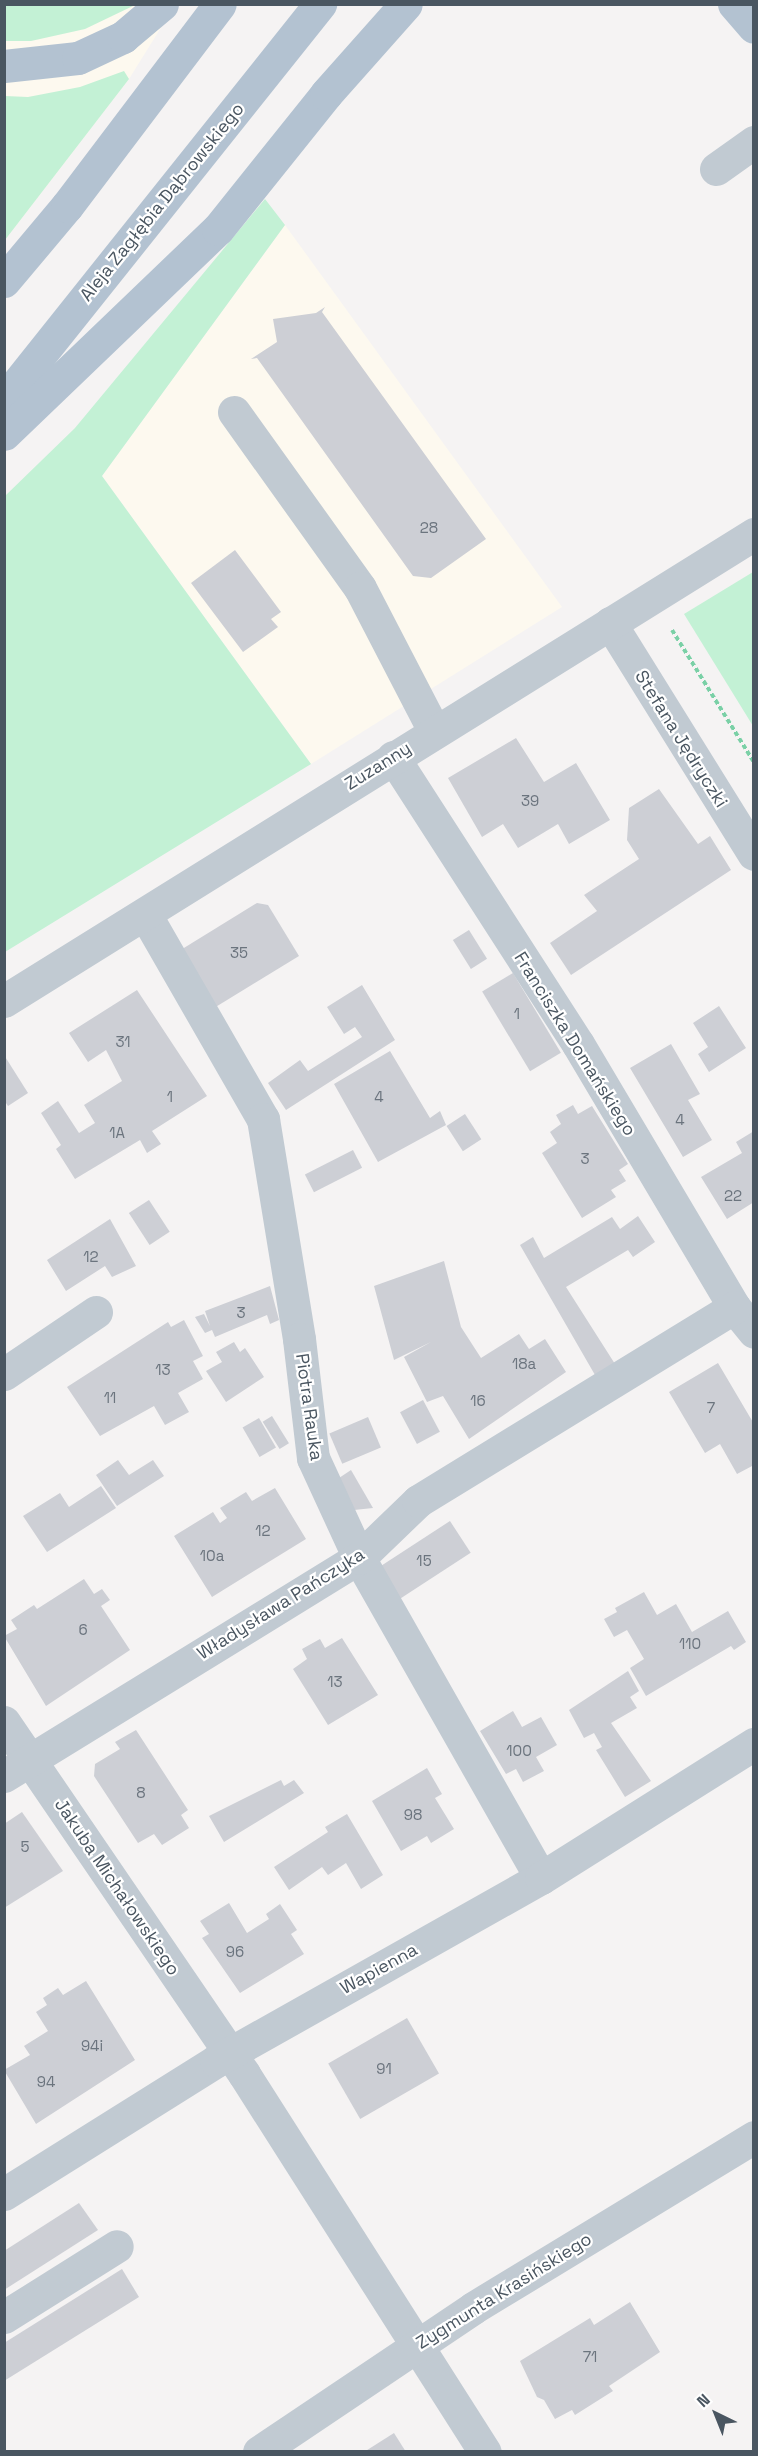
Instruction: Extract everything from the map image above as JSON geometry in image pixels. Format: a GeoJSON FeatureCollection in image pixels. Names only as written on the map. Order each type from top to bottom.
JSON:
{"type":"FeatureCollection","features":[{"type":"Feature","properties":{"kind":"main road"},"geometry":{"type":"LineString","coordinates":[[4,66],[78,58],[123,37],[162,4]]}},
{"type":"Feature","properties":{"kind":"main road"},"geometry":{"type":"LineString","coordinates":[[4,281],[81,188],[220,4]]}},
{"type":"Feature","properties":{"kind":"main road","name":"Aleja Zagłębia Dąbrowskiego"},"geometry":{"type":"LineString","coordinates":[[4,400],[320,4]]}},
{"type":"Feature","properties":{"kind":"main road"},"geometry":{"type":"LineString","coordinates":[[4,434],[218,229],[326,94],[406,4]]}},
{"type":"Feature","properties":{"kind":"main road"},"geometry":{"type":"LineString","coordinates":[[734,4],[753,27]]}},
{"type":"Feature","properties":{"kind":"street"},"geometry":{"type":"LineString","coordinates":[[716,169],[753,142]]}},
{"type":"Feature","properties":{"kind":"street"},"geometry":{"type":"LineString","coordinates":[[234,412],[360,588],[434,731]]}},
{"type":"Feature","properties":{"kind":"street","name":"Zuzanny"},"geometry":{"type":"LineString","coordinates":[[4,1001],[753,534]]}},
{"type":"Feature","properties":{"kind":"street","name":"Stefana Jędryczki"},"geometry":{"type":"LineString","coordinates":[[610,623],[753,854]]}},
{"type":"Feature","properties":{"kind":"street","name":"Franciszka Domańskiego"},"geometry":{"type":"LineString","coordinates":[[393,758],[578,1044],[734,1307],[753,1332]]}},
{"type":"Feature","properties":{"kind":"street","name":"Piotra Rauka"},"geometry":{"type":"LineString","coordinates":[[145,914],[263,1119],[299,1339],[313,1458],[359,1558],[541,1878]]}},
{"type":"Feature","properties":{"kind":"street","name":"Władysława Pańczyka"},"geometry":{"type":"LineString","coordinates":[[17,1768],[359,1558],[418,1501],[734,1307]]}},
{"type":"Feature","properties":{"kind":"street"},"geometry":{"type":"LineString","coordinates":[[4,1374],[96,1312]]}},
{"type":"Feature","properties":{"kind":"street","name":"Jakuba Michałowskiego"},"geometry":{"type":"LineString","coordinates":[[4,1722],[17,1768],[230,2053],[485,2451]]}},
{"type":"Feature","properties":{"kind":"street","name":"Wapienna"},"geometry":{"type":"LineString","coordinates":[[4,2194],[230,2053],[541,1878],[753,1744]]}},
{"type":"Feature","properties":{"kind":"street","name":"Zygmunta Krasińskiego"},"geometry":{"type":"LineString","coordinates":[[259,2451],[417,2345],[753,2137]]}},
{"type":"Feature","properties":{"kind":"street"},"geometry":{"type":"LineString","coordinates":[[4,2317],[117,2246]]}},
{"type":"Feature","properties":{"kind":"path"},"geometry":{"type":"LineString","coordinates":[[671,628],[753,762]]}},
{"type":"Feature","properties":{"kind":"shaded area"},"geometry":{"type":"Polygon","coordinates":[[[5,5],[175,5],[129,79],[5,240],[5,5]]]}},
{"type":"Feature","properties":{"kind":"shaded area"},"geometry":{"type":"Polygon","coordinates":[[[285,225],[562,607],[311,764],[102,476],[285,225]]]}},
{"type":"Feature","properties":{"kind":"green space"},"geometry":{"type":"Polygon","coordinates":[[[5,4],[135,5],[85,29],[31,41],[5,41],[5,4]]]}},
{"type":"Feature","properties":{"kind":"green space"},"geometry":{"type":"Polygon","coordinates":[[[124,71],[129,79],[5,240],[5,96],[28,97],[80,87],[124,71]]]}},
{"type":"Feature","properties":{"kind":"green space"},"geometry":{"type":"Polygon","coordinates":[[[265,199],[285,225],[102,476],[311,764],[5,952],[5,496],[75,428],[265,199]]]}},
{"type":"Feature","properties":{"kind":"green space"},"geometry":{"type":"Polygon","coordinates":[[[753,572],[753,726],[684,614],[753,572]]]}},
{"type":"Feature","properties":{"kind":"building"},"geometry":{"type":"Polygon","coordinates":[[[325,307],[322,312],[486,539],[431,578],[413,576],[257,358],[251,359],[277,342],[273,319],[316,313],[325,307]]]}},
{"type":"Feature","properties":{"kind":"building"},"geometry":{"type":"Polygon","coordinates":[[[235,550],[281,612],[271,619],[278,627],[243,652],[191,583],[235,550]]]}},
{"type":"Feature","properties":{"kind":"building"},"geometry":{"type":"Polygon","coordinates":[[[516,738],[544,782],[576,763],[610,820],[569,844],[558,824],[518,848],[503,824],[482,837],[448,778],[516,738]]]}},
{"type":"Feature","properties":{"kind":"building"},"geometry":{"type":"Polygon","coordinates":[[[659,789],[698,844],[710,836],[731,870],[571,975],[550,943],[597,911],[584,895],[639,859],[627,840],[629,808],[659,789]]]}},
{"type":"Feature","properties":{"kind":"building"},"geometry":{"type":"Polygon","coordinates":[[[257,903],[268,905],[299,956],[214,1008],[179,951],[257,903]]]}},
{"type":"Feature","properties":{"kind":"building"},"geometry":{"type":"Polygon","coordinates":[[[469,930],[487,959],[471,969],[453,940],[469,930]]]}},
{"type":"Feature","properties":{"kind":"building"},"geometry":{"type":"Polygon","coordinates":[[[513,973],[561,1053],[530,1071],[482,992],[513,973]]]}},
{"type":"Feature","properties":{"kind":"building"},"geometry":{"type":"Polygon","coordinates":[[[362,985],[395,1040],[286,1110],[268,1083],[300,1060],[308,1071],[362,1037],[355,1027],[344,1034],[327,1007],[362,985]]]}},
{"type":"Feature","properties":{"kind":"building"},"geometry":{"type":"Polygon","coordinates":[[[137,990],[207,1096],[152,1131],[161,1144],[147,1153],[140,1140],[75,1179],[56,1149],[61,1145],[41,1113],[58,1101],[79,1133],[95,1123],[84,1105],[122,1081],[106,1050],[88,1062],[69,1033],[137,990]]]}},
{"type":"Feature","properties":{"kind":"building"},"geometry":{"type":"Polygon","coordinates":[[[719,1006],[746,1048],[709,1072],[698,1054],[708,1047],[693,1023],[719,1006]]]}},
{"type":"Feature","properties":{"kind":"building"},"geometry":{"type":"Polygon","coordinates":[[[671,1044],[700,1094],[688,1100],[712,1140],[683,1157],[630,1068],[671,1044]]]}},
{"type":"Feature","properties":{"kind":"building"},"geometry":{"type":"Polygon","coordinates":[[[390,1051],[430,1118],[440,1111],[446,1125],[378,1162],[334,1084],[390,1051]]]}},
{"type":"Feature","properties":{"kind":"building"},"geometry":{"type":"Polygon","coordinates":[[[4,1055],[28,1093],[8,1106],[4,1100],[4,1055]]]}},
{"type":"Feature","properties":{"kind":"building"},"geometry":{"type":"Polygon","coordinates":[[[573,1105],[578,1114],[592,1106],[628,1164],[619,1170],[626,1181],[611,1190],[616,1197],[582,1218],[542,1153],[557,1143],[550,1132],[561,1124],[556,1115],[573,1105]]]}},
{"type":"Feature","properties":{"kind":"building"},"geometry":{"type":"Polygon","coordinates":[[[465,1114],[481,1139],[463,1151],[447,1126],[465,1114]]]}},
{"type":"Feature","properties":{"kind":"building"},"geometry":{"type":"Polygon","coordinates":[[[754,1131],[754,1202],[727,1219],[701,1177],[742,1153],[736,1142],[754,1131]]]}},
{"type":"Feature","properties":{"kind":"building"},"geometry":{"type":"Polygon","coordinates":[[[353,1150],[362,1168],[314,1192],[305,1175],[353,1150]]]}},
{"type":"Feature","properties":{"kind":"building"},"geometry":{"type":"Polygon","coordinates":[[[149,1200],[170,1232],[150,1245],[129,1213],[149,1200]]]}},
{"type":"Feature","properties":{"kind":"building"},"geometry":{"type":"Polygon","coordinates":[[[638,1216],[655,1242],[633,1257],[628,1250],[566,1287],[615,1364],[595,1375],[520,1245],[533,1237],[544,1258],[612,1217],[620,1229],[638,1216]]]}},
{"type":"Feature","properties":{"kind":"building"},"geometry":{"type":"Polygon","coordinates":[[[110,1219],[136,1266],[112,1277],[105,1266],[66,1291],[47,1260],[110,1219]]]}},
{"type":"Feature","properties":{"kind":"building"},"geometry":{"type":"Polygon","coordinates":[[[444,1261],[461,1327],[481,1358],[519,1334],[529,1349],[545,1339],[566,1372],[469,1439],[443,1396],[427,1402],[404,1357],[431,1342],[394,1360],[374,1286],[444,1261]]]}},
{"type":"Feature","properties":{"kind":"building"},"geometry":{"type":"Polygon","coordinates":[[[270,1286],[279,1320],[270,1324],[267,1315],[215,1337],[212,1330],[205,1333],[195,1317],[204,1314],[210,1326],[205,1311],[270,1286]]]}},
{"type":"Feature","properties":{"kind":"building"},"geometry":{"type":"Polygon","coordinates":[[[184,1320],[203,1356],[193,1361],[203,1379],[178,1393],[189,1412],[165,1425],[154,1406],[100,1436],[67,1387],[168,1322],[171,1327],[184,1320]]]}},
{"type":"Feature","properties":{"kind":"building"},"geometry":{"type":"Polygon","coordinates":[[[234,1342],[240,1352],[245,1348],[264,1377],[226,1402],[206,1371],[222,1362],[216,1352],[234,1342]]]}},
{"type":"Feature","properties":{"kind":"building"},"geometry":{"type":"Polygon","coordinates":[[[718,1363],[754,1424],[754,1465],[737,1474],[720,1444],[705,1453],[669,1392],[718,1363]]]}},
{"type":"Feature","properties":{"kind":"building"},"geometry":{"type":"Polygon","coordinates":[[[423,1400],[440,1432],[417,1444],[400,1412],[423,1400]]]}},
{"type":"Feature","properties":{"kind":"building"},"geometry":{"type":"Polygon","coordinates":[[[272,1416],[289,1443],[280,1449],[263,1422],[272,1416]]]}},
{"type":"Feature","properties":{"kind":"building"},"geometry":{"type":"Polygon","coordinates":[[[368,1417],[381,1447],[342,1464],[329,1433],[368,1417]]]}},
{"type":"Feature","properties":{"kind":"building"},"geometry":{"type":"Polygon","coordinates":[[[259,1418],[276,1447],[260,1457],[243,1428],[259,1418]]]}},
{"type":"Feature","properties":{"kind":"building"},"geometry":{"type":"Polygon","coordinates":[[[118,1460],[129,1475],[153,1460],[164,1476],[117,1506],[96,1475],[118,1460]]]}},
{"type":"Feature","properties":{"kind":"building"},"geometry":{"type":"Polygon","coordinates":[[[351,1470],[373,1508],[354,1510],[336,1480],[351,1470]]]}},
{"type":"Feature","properties":{"kind":"building"},"geometry":{"type":"Polygon","coordinates":[[[101,1486],[116,1508],[47,1552],[23,1516],[60,1493],[69,1507],[101,1486]]]}},
{"type":"Feature","properties":{"kind":"building"},"geometry":{"type":"Polygon","coordinates":[[[275,1488],[306,1539],[212,1597],[174,1536],[213,1512],[220,1523],[227,1518],[220,1508],[246,1492],[252,1501],[275,1488]]]}},
{"type":"Feature","properties":{"kind":"building"},"geometry":{"type":"Polygon","coordinates":[[[450,1521],[471,1553],[398,1600],[377,1568],[450,1521]]]}},
{"type":"Feature","properties":{"kind":"building"},"geometry":{"type":"Polygon","coordinates":[[[84,1579],[94,1594],[102,1589],[110,1600],[101,1606],[130,1650],[46,1706],[4,1636],[17,1629],[11,1620],[34,1605],[37,1609],[84,1579]]]}},
{"type":"Feature","properties":{"kind":"building"},"geometry":{"type":"Polygon","coordinates":[[[644,1592],[657,1615],[676,1604],[692,1632],[728,1611],[746,1642],[734,1650],[731,1646],[646,1696],[630,1668],[644,1659],[627,1630],[614,1637],[604,1619],[617,1612],[615,1608],[644,1592]]]}},
{"type":"Feature","properties":{"kind":"building"},"geometry":{"type":"Polygon","coordinates":[[[342,1638],[378,1695],[328,1725],[293,1669],[307,1659],[302,1649],[320,1639],[325,1648],[342,1638]]]}},
{"type":"Feature","properties":{"kind":"building"},"geometry":{"type":"Polygon","coordinates":[[[628,1671],[639,1691],[630,1697],[637,1708],[611,1723],[651,1781],[625,1797],[596,1750],[602,1747],[594,1733],[584,1738],[569,1710],[628,1671]]]}},
{"type":"Feature","properties":{"kind":"building"},"geometry":{"type":"Polygon","coordinates":[[[513,1711],[522,1727],[541,1717],[557,1745],[536,1757],[544,1771],[523,1782],[516,1769],[506,1774],[480,1731],[513,1711]]]}},
{"type":"Feature","properties":{"kind":"building"},"geometry":{"type":"Polygon","coordinates":[[[136,1730],[188,1810],[181,1815],[189,1828],[162,1845],[154,1834],[138,1843],[94,1776],[95,1764],[120,1749],[115,1742],[136,1730]]]}},
{"type":"Feature","properties":{"kind":"building"},"geometry":{"type":"Polygon","coordinates":[[[427,1768],[442,1794],[435,1798],[454,1829],[431,1843],[427,1836],[401,1851],[372,1801],[427,1768]]]}},
{"type":"Feature","properties":{"kind":"building"},"geometry":{"type":"Polygon","coordinates":[[[281,1780],[284,1786],[294,1780],[304,1793],[224,1842],[209,1816],[281,1780]]]}},
{"type":"Feature","properties":{"kind":"building"},"geometry":{"type":"Polygon","coordinates":[[[22,1812],[63,1871],[4,1908],[4,1824],[22,1812]]]}},
{"type":"Feature","properties":{"kind":"building"},"geometry":{"type":"Polygon","coordinates":[[[347,1814],[383,1875],[361,1889],[346,1863],[328,1875],[322,1867],[289,1890],[274,1867],[328,1832],[325,1827],[347,1814]]]}},
{"type":"Feature","properties":{"kind":"building"},"geometry":{"type":"Polygon","coordinates":[[[229,1903],[247,1933],[269,1919],[266,1914],[280,1904],[297,1930],[291,1934],[304,1954],[240,1993],[202,1938],[209,1934],[200,1921],[229,1903]]]}},
{"type":"Feature","properties":{"kind":"building"},"geometry":{"type":"Polygon","coordinates":[[[86,1981],[135,2060],[36,2124],[4,2070],[30,2055],[24,2046],[48,2031],[36,2012],[47,2005],[43,1998],[58,1988],[63,1995],[86,1981]]]}},
{"type":"Feature","properties":{"kind":"building"},"geometry":{"type":"Polygon","coordinates":[[[407,2018],[439,2073],[360,2119],[328,2064],[407,2018]]]}},
{"type":"Feature","properties":{"kind":"building"},"geometry":{"type":"Polygon","coordinates":[[[79,2203],[98,2230],[4,2290],[4,2251],[79,2203]]]}},
{"type":"Feature","properties":{"kind":"building"},"geometry":{"type":"Polygon","coordinates":[[[122,2269],[139,2297],[4,2381],[4,2343],[122,2269]]]}},
{"type":"Feature","properties":{"kind":"building"},"geometry":{"type":"Polygon","coordinates":[[[630,2302],[660,2352],[609,2386],[613,2391],[575,2415],[572,2410],[555,2419],[544,2400],[537,2397],[520,2361],[590,2318],[594,2325],[630,2302]]]}},
{"type":"Feature","properties":{"kind":"building"},"geometry":{"type":"Polygon","coordinates":[[[394,2433],[406,2452],[364,2452],[394,2433]]]}}]}
